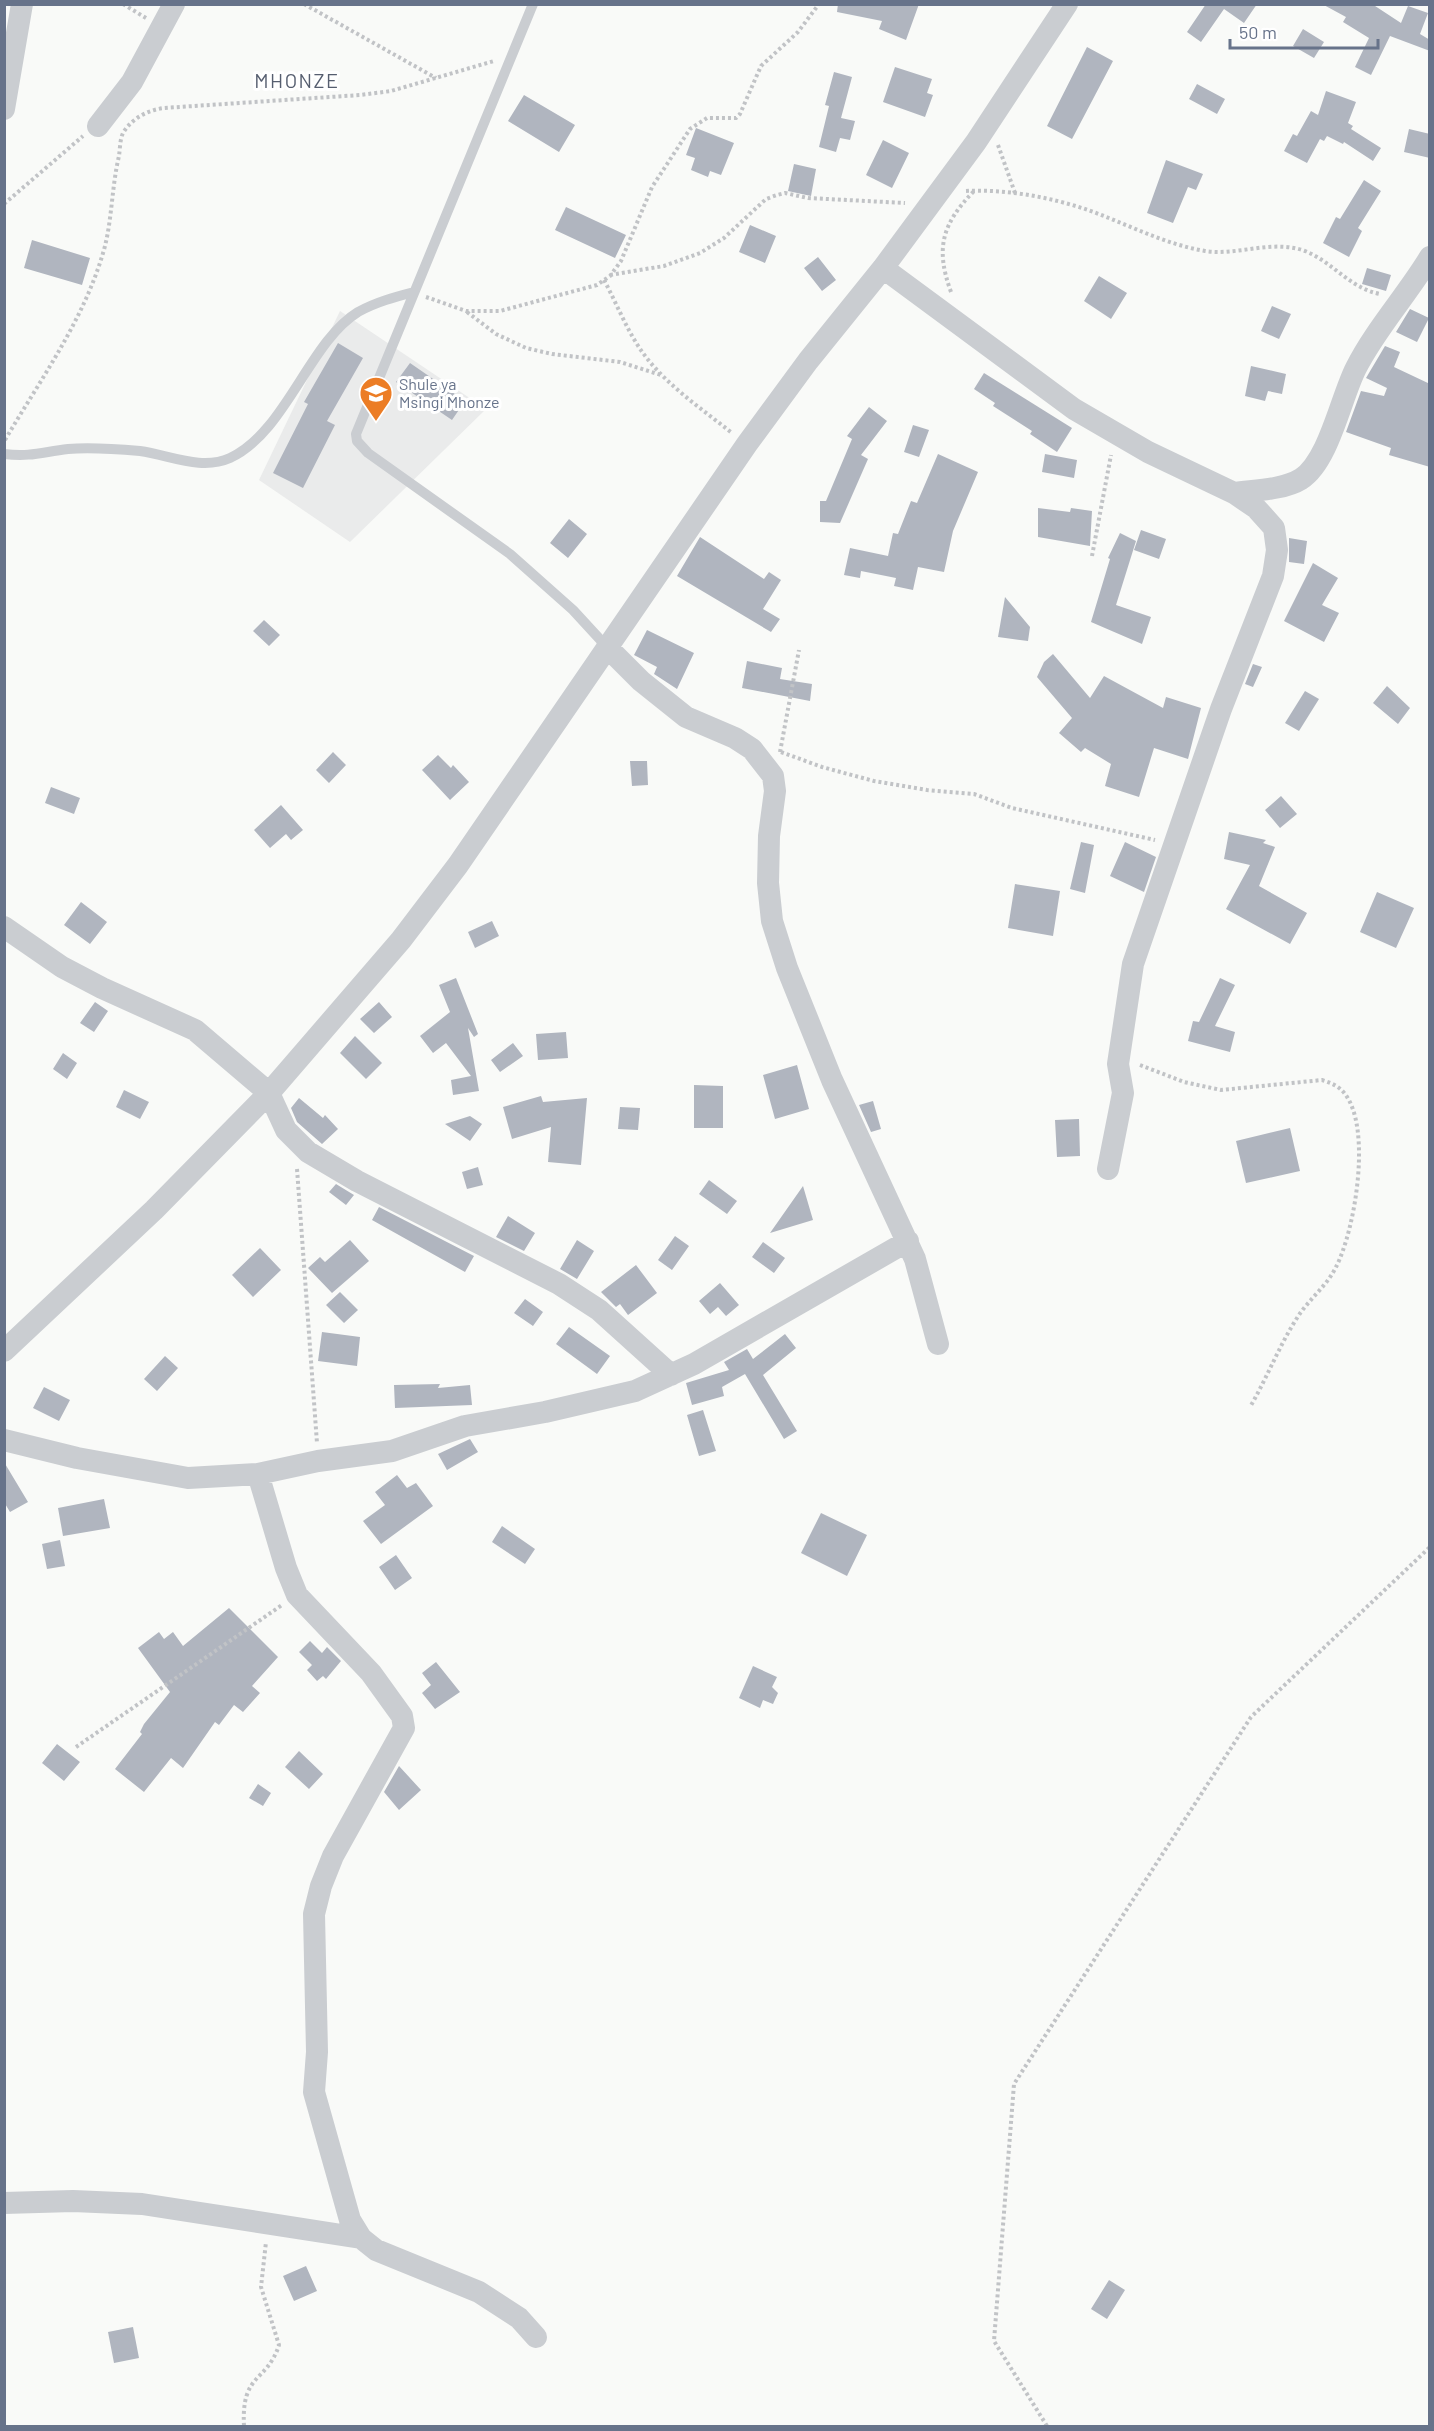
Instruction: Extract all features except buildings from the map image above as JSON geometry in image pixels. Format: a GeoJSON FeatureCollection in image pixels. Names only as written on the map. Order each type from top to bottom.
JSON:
{"type":"FeatureCollection","features":[{"type":"Feature","properties":{"kind":"street"},"geometry":{"type":"LineString","coordinates":[[4,108],[22,4]]}},
{"type":"Feature","properties":{"kind":"street"},"geometry":{"type":"LineString","coordinates":[[98,126],[132,82],[174,4]]}},
{"type":"Feature","properties":{"kind":"street"},"geometry":{"type":"LineString","coordinates":[[4,1351],[154,1210],[268,1093],[401,940],[464,855],[747,444],[808,360],[883,268],[988,123],[1067,4]]}},
{"type":"Feature","properties":{"kind":"street"},"geometry":{"type":"LineString","coordinates":[[1234,493],[1290,484],[1310,471],[1326,443],[1355,369],[1430,257]]}},
{"type":"Feature","properties":{"kind":"street"},"geometry":{"type":"LineString","coordinates":[[883,268],[1036,382],[1117,434],[1234,493],[1256,508],[1274,528],[1277,550],[1273,576],[1221,709],[1202,771],[1133,964],[1118,1074],[1123,1093],[1108,1168]]}},
{"type":"Feature","properties":{"kind":"street"},"geometry":{"type":"LineString","coordinates":[[607,647],[641,681],[686,717],[735,738],[752,749],[773,776],[775,791],[769,836],[768,883],[772,921],[787,968],[832,1080],[908,1241],[922,1282],[938,1344]]}},
{"type":"Feature","properties":{"kind":"street"},"geometry":{"type":"LineString","coordinates":[[4,927],[72,972],[195,1030],[268,1093],[278,1115],[295,1142],[322,1162],[560,1284],[599,1310],[671,1375]]}},
{"type":"Feature","properties":{"kind":"street"},"geometry":{"type":"LineString","coordinates":[[4,1440],[77,1458],[178,1476],[258,1474],[318,1461],[392,1451],[465,1426],[598,1401],[635,1391],[671,1375],[813,1298],[908,1241]]}},
{"type":"Feature","properties":{"kind":"street"},"geometry":{"type":"LineString","coordinates":[[258,1474],[286,1568],[297,1595],[354,1653],[402,1716],[404,1728],[338,1846],[321,1886],[314,1914],[317,2052],[314,2092],[350,2220],[361,2238],[376,2250],[479,2292],[519,2318],[536,2337]]}},
{"type":"Feature","properties":{"kind":"street"},"geometry":{"type":"LineString","coordinates":[[4,2203],[73,2201],[142,2204],[361,2238]]}},
{"type":"Feature","properties":{"kind":"lane"},"geometry":{"type":"LineString","coordinates":[[533,4],[356,434],[357,441],[368,453],[510,554],[573,610],[607,647]]}},
{"type":"Feature","properties":{"kind":"lane"},"geometry":{"type":"LineString","coordinates":[[4,454],[30,457],[68,449],[106,448],[204,463],[218,462],[233,456],[253,440],[281,409],[335,332],[357,313],[382,300],[414,292]]}},
{"type":"Feature","properties":{"kind":"path"},"geometry":{"type":"LineString","coordinates":[[304,4],[436,78]]}},
{"type":"Feature","properties":{"kind":"path"},"geometry":{"type":"LineString","coordinates":[[610,276],[632,239],[658,175],[690,129],[707,118],[718,116],[736,118],[740,114],[761,66],[798,33],[819,4]]}},
{"type":"Feature","properties":{"kind":"path"},"geometry":{"type":"LineString","coordinates":[[4,204],[75,141],[98,126],[149,110],[360,95],[436,78],[514,54]]}},
{"type":"Feature","properties":{"kind":"path"},"geometry":{"type":"LineString","coordinates":[[4,442],[70,332],[92,287],[106,243],[111,189],[122,135],[134,121],[149,110]]}},
{"type":"Feature","properties":{"kind":"path"},"geometry":{"type":"LineString","coordinates":[[988,123],[1004,159],[1009,183],[1015,193]]}},
{"type":"Feature","properties":{"kind":"path"},"geometry":{"type":"LineString","coordinates":[[466,311],[500,312],[535,304],[578,292],[610,276],[664,266],[700,253],[724,238],[766,199],[785,193],[808,198],[881,200],[933,199],[974,190],[1015,193],[1087,210],[1169,242],[1207,251],[1259,247],[1304,251],[1365,290],[1388,294],[1411,288]]}},
{"type":"Feature","properties":{"kind":"path"},"geometry":{"type":"LineString","coordinates":[[953,296],[944,272],[942,243],[958,208],[974,190]]}},
{"type":"Feature","properties":{"kind":"path"},"geometry":{"type":"LineString","coordinates":[[604,280],[642,352],[663,376],[747,444]]}},
{"type":"Feature","properties":{"kind":"path"},"geometry":{"type":"LineString","coordinates":[[414,292],[466,311],[496,334],[526,348],[552,354],[620,362],[663,376]]}},
{"type":"Feature","properties":{"kind":"path"},"geometry":{"type":"LineString","coordinates":[[1092,556],[1105,479],[1117,434]]}},
{"type":"Feature","properties":{"kind":"path"},"geometry":{"type":"LineString","coordinates":[[780,752],[799,650]]}},
{"type":"Feature","properties":{"kind":"path"},"geometry":{"type":"LineString","coordinates":[[769,748],[822,767],[874,780],[927,790],[974,794],[1012,808],[1174,845]]}},
{"type":"Feature","properties":{"kind":"path"},"geometry":{"type":"LineString","coordinates":[[1121,1048],[1144,1068],[1203,1088],[1221,1090],[1322,1080],[1335,1085],[1346,1094],[1353,1113],[1358,1182],[1347,1239],[1335,1270],[1299,1315],[1250,1407]]}},
{"type":"Feature","properties":{"kind":"path"},"geometry":{"type":"LineString","coordinates":[[295,1142],[318,1461]]}},
{"type":"Feature","properties":{"kind":"path"},"geometry":{"type":"LineString","coordinates":[[4,1537],[4,1562]]}},
{"type":"Feature","properties":{"kind":"path"},"geometry":{"type":"LineString","coordinates":[[1047,2427],[994,2341],[1014,2084],[1251,1717],[1430,1547]]}},
{"type":"Feature","properties":{"kind":"path"},"geometry":{"type":"LineString","coordinates":[[76,1747],[297,1595]]}},
{"type":"Feature","properties":{"kind":"path"},"geometry":{"type":"LineString","coordinates":[[244,2427],[243,2404],[246,2391],[271,2360],[279,2345],[265,2308],[261,2287],[264,2248],[272,2224]]}},
{"type":"Feature","properties":{"kind":"shaded area"},"geometry":{"type":"Polygon","coordinates":[[[340,311],[486,409],[350,542],[259,480],[340,311]]]}},
{"type":"Feature","properties":{"kind":"place","name":"Shule ya Msingi Mhonze"},"geometry":{"type":"Point","coordinates":[376,422]}},
{"type":"Feature","properties":{"kind":"district","name":"MHONZE"},"geometry":{"type":"Point","coordinates":[297,81]}}]}
